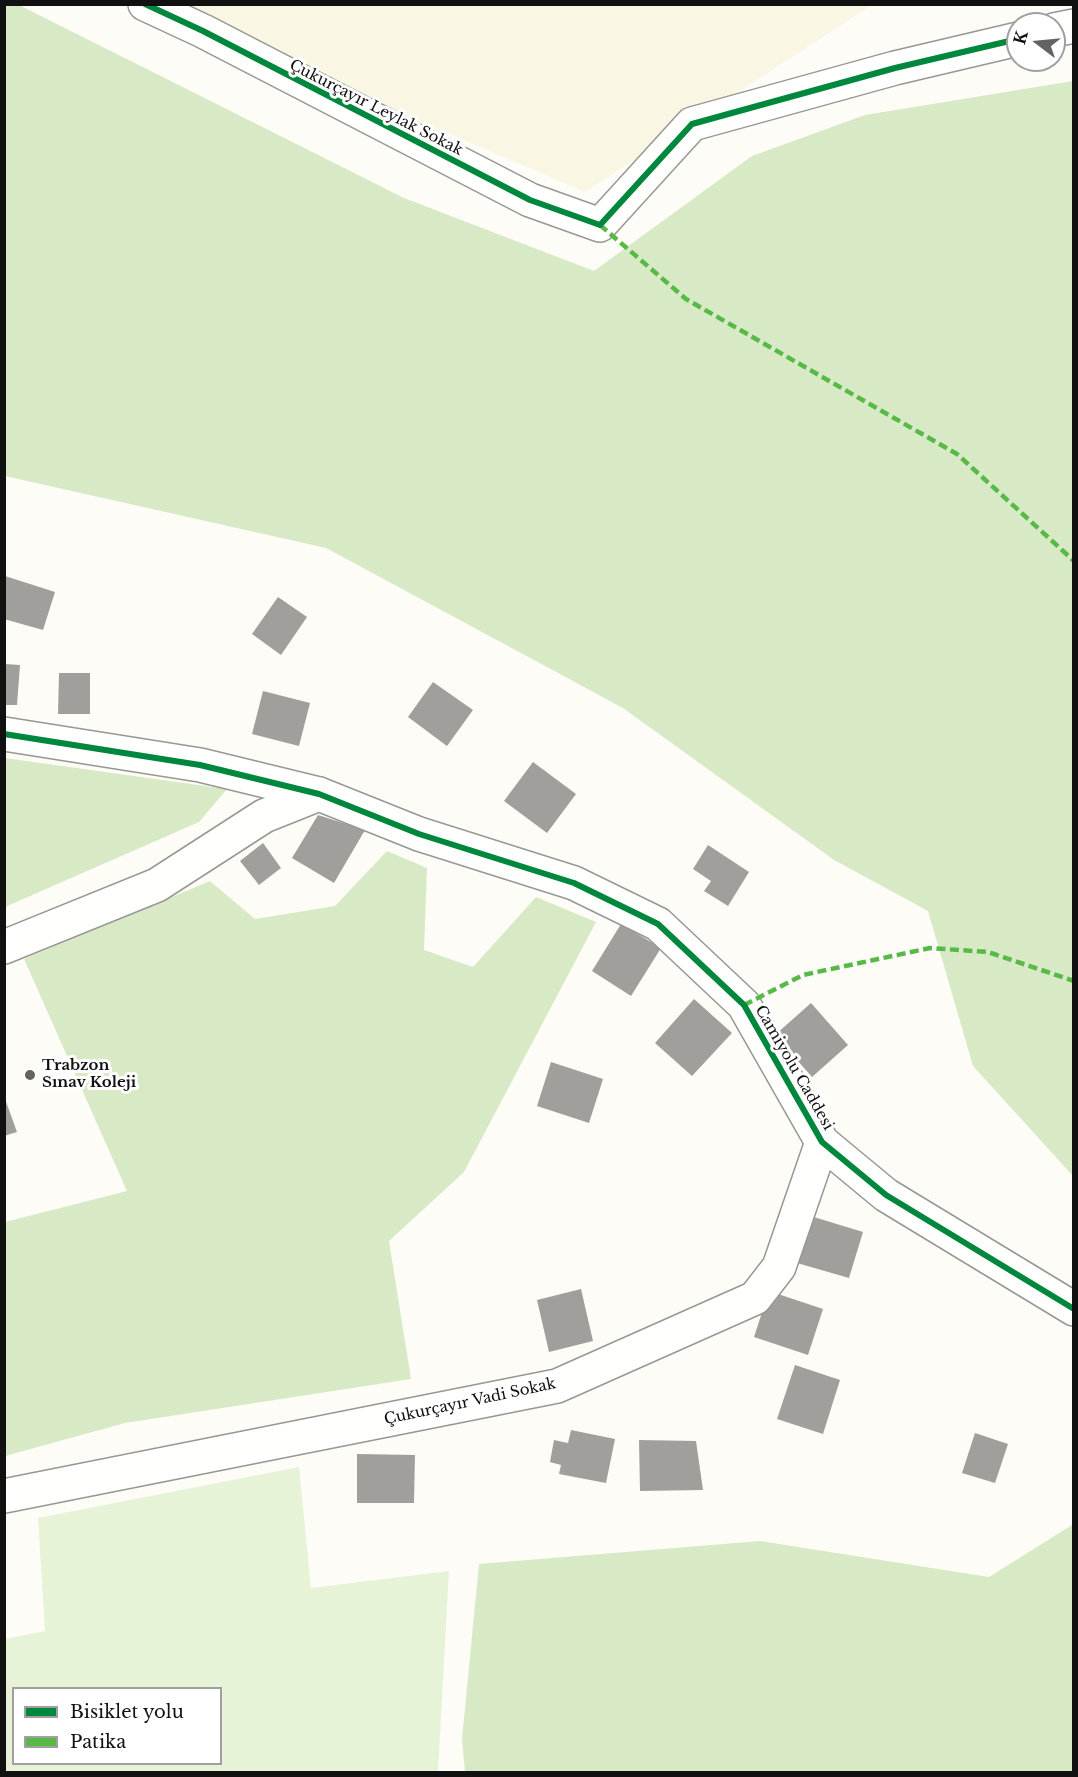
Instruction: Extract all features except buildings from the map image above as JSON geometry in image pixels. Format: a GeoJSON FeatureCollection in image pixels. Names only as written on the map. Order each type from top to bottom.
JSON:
{"type":"FeatureCollection","features":[{"type":"Feature","properties":{"kind":"street","name":"Çukurçayır Leylak Sokak"},"geometry":{"type":"LineString","coordinates":[[145,4],[203,31],[530,200],[600,225],[692,124],[895,68],[1006,42]]}},
{"type":"Feature","properties":{"kind":"street","name":"Camiyolu Caddesi"},"geometry":{"type":"LineString","coordinates":[[4,734],[200,765],[319,794],[419,834],[574,883],[658,924],[744,1005],[822,1143],[886,1195],[1074,1309]]}},
{"type":"Feature","properties":{"kind":"street"},"geometry":{"type":"LineString","coordinates":[[4,947],[157,885],[264,816],[319,794]]}},
{"type":"Feature","properties":{"kind":"street","name":"Çukurçayır Vadi Sokak"},"geometry":{"type":"LineString","coordinates":[[4,1496],[557,1386],[754,1298],[779,1267],[822,1143]]}},
{"type":"Feature","properties":{"kind":"shaded area"},"geometry":{"type":"Polygon","coordinates":[[[150,5],[872,5],[585,192],[150,5]]]}},
{"type":"Feature","properties":{"kind":"green space"},"geometry":{"type":"Polygon","coordinates":[[[5,4],[19,5],[404,198],[594,271],[752,156],[865,115],[1073,81],[1073,1176],[973,1066],[928,911],[834,860],[623,708],[326,548],[5,476],[5,4]]]}},
{"type":"Feature","properties":{"kind":"green space"},"geometry":{"type":"Polygon","coordinates":[[[5,758],[227,789],[199,822],[5,907],[5,758]]]}},
{"type":"Feature","properties":{"kind":"green space"},"geometry":{"type":"Polygon","coordinates":[[[387,851],[427,868],[424,950],[473,967],[536,897],[596,922],[464,1172],[389,1241],[411,1379],[125,1423],[5,1456],[5,1222],[127,1191],[24,959],[210,881],[255,919],[335,906],[387,851]]]}},
{"type":"Feature","properties":{"kind":"green space"},"geometry":{"type":"Polygon","coordinates":[[[299,1467],[311,1588],[449,1571],[438,1772],[5,1772],[5,1639],[45,1631],[38,1518],[299,1467]]]}},
{"type":"Feature","properties":{"kind":"green space"},"geometry":{"type":"Polygon","coordinates":[[[1072,1525],[1073,1772],[465,1772],[462,1739],[479,1564],[760,1541],[989,1577],[1072,1525]]]}},
{"type":"Feature","properties":{"kind":"marked path"},"geometry":{"type":"LineString","coordinates":[[600,225],[686,299],[957,454],[1074,561]]}},
{"type":"Feature","properties":{"kind":"marked path"},"geometry":{"type":"LineString","coordinates":[[744,1005],[803,975],[930,948],[988,952],[1074,981]]}},
{"type":"Feature","properties":{"kind":"cycle path"},"geometry":{"type":"LineString","coordinates":[[145,4],[203,31],[530,200],[600,225],[692,124],[895,68],[1006,42]]}},
{"type":"Feature","properties":{"kind":"cycle path"},"geometry":{"type":"LineString","coordinates":[[4,734],[200,765],[319,794],[419,834],[574,883],[658,924],[744,1005],[822,1142],[886,1195],[1074,1309]]}},
{"type":"Feature","properties":{"kind":"place","name":"Trabzon Sınav Koleji"},"geometry":{"type":"Point","coordinates":[30,1075]}}]}
